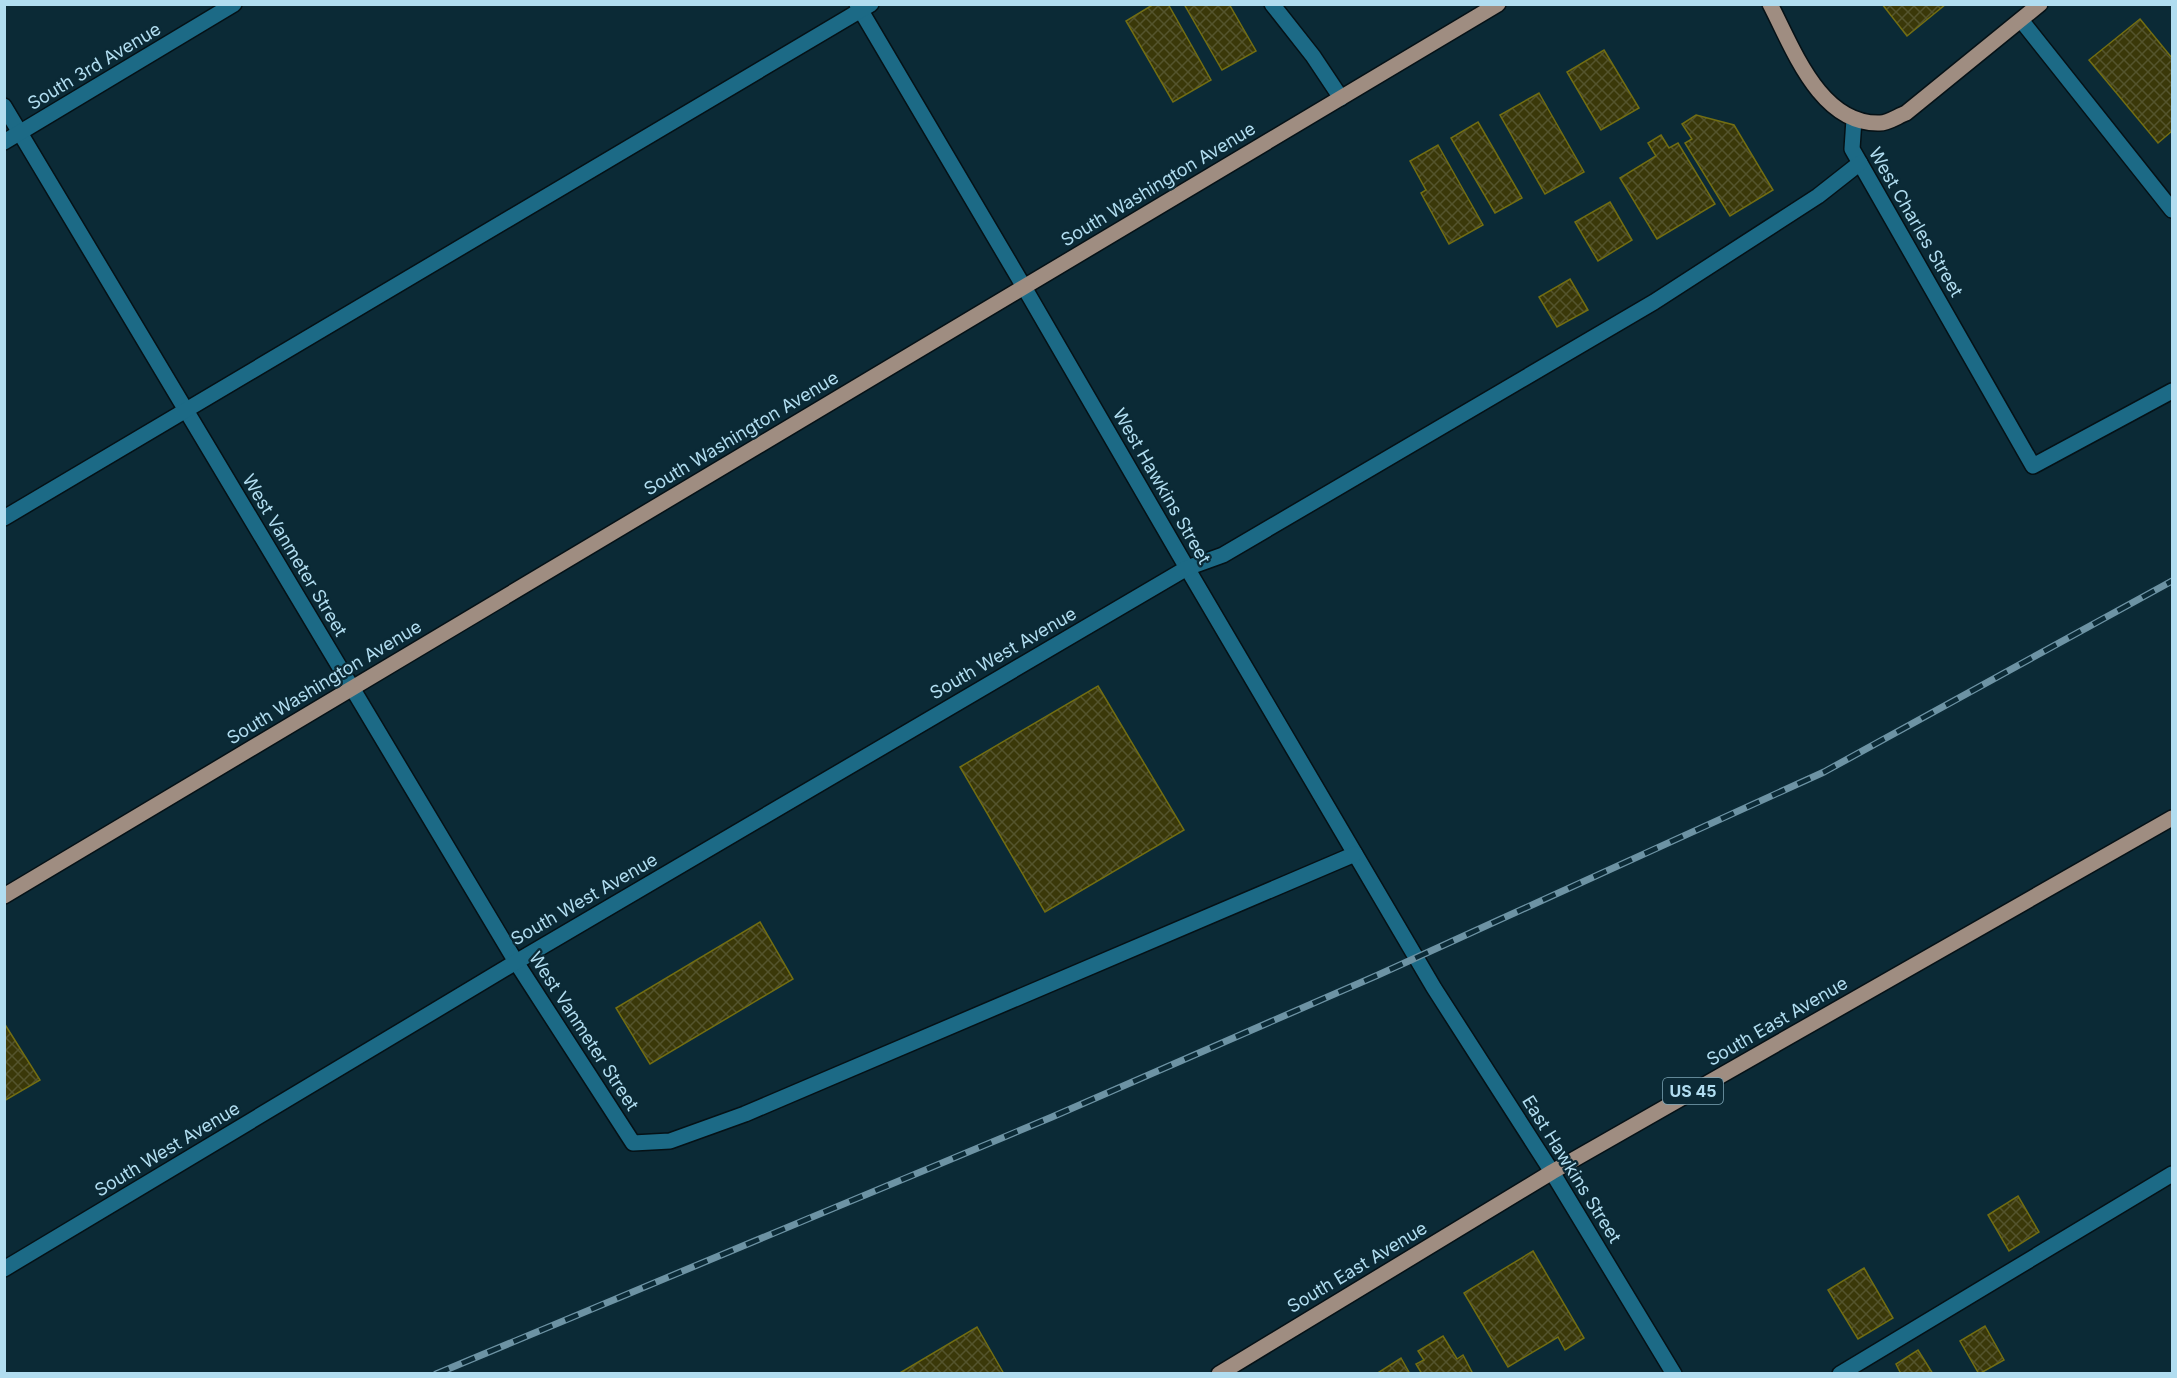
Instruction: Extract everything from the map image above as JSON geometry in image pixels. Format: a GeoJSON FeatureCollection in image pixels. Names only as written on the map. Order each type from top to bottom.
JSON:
{"type":"FeatureCollection","features":[{"type":"Feature","properties":{"kind":"main road","name":"South Washington Avenue"},"geometry":{"type":"LineString","coordinates":[[4,896],[1498,4]]}},
{"type":"Feature","properties":{"kind":"main road"},"geometry":{"type":"LineString","coordinates":[[1770,4],[1808,76],[1831,106],[1854,120],[1882,123],[1906,113],[2040,4]]}},
{"type":"Feature","properties":{"kind":"main road","name":"South East Avenue"},"geometry":{"type":"LineString","coordinates":[[1219,1374],[1552,1172],[2172,818]]}},
{"type":"Feature","properties":{"kind":"street","name":"South 3rd Avenue"},"geometry":{"type":"LineString","coordinates":[[4,142],[234,4]]}},
{"type":"Feature","properties":{"kind":"street"},"geometry":{"type":"LineString","coordinates":[[1272,4],[1313,56],[1341,98]]}},
{"type":"Feature","properties":{"kind":"street"},"geometry":{"type":"LineString","coordinates":[[4,518],[863,7]]}},
{"type":"Feature","properties":{"kind":"street","name":"West Hawkins Street"},"geometry":{"type":"LineString","coordinates":[[863,7],[1186,568],[1434,988]]}},
{"type":"Feature","properties":{"kind":"street"},"geometry":{"type":"LineString","coordinates":[[2021,20],[2076,86],[2172,210]]}},
{"type":"Feature","properties":{"kind":"street","name":"West Vanmeter Street"},"geometry":{"type":"LineString","coordinates":[[4,106],[516,962],[633,1143],[670,1141],[745,1114],[1355,854]]}},
{"type":"Feature","properties":{"kind":"street","name":"West Charles Street"},"geometry":{"type":"LineString","coordinates":[[1854,120],[1852,149],[2033,466],[2172,391]]}},
{"type":"Feature","properties":{"kind":"street","name":"South West Avenue"},"geometry":{"type":"LineString","coordinates":[[4,1269],[516,962],[1186,568],[1223,555],[1654,302],[1818,195],[1860,163]]}},
{"type":"Feature","properties":{"kind":"street","name":"East Hawkins Street"},"geometry":{"type":"LineString","coordinates":[[1434,988],[1552,1172],[1674,1374]]}},
{"type":"Feature","properties":{"kind":"street"},"geometry":{"type":"LineString","coordinates":[[1840,1374],[2172,1174]]}},
{"type":"Feature","properties":{"kind":"building"},"geometry":{"type":"Polygon","coordinates":[[[1154,4],[1168,4],[1211,80],[1173,102],[1126,21],[1154,4]]]}},
{"type":"Feature","properties":{"kind":"building"},"geometry":{"type":"Polygon","coordinates":[[[1184,4],[1229,4],[1256,51],[1222,70],[1184,4]]]}},
{"type":"Feature","properties":{"kind":"building"},"geometry":{"type":"Polygon","coordinates":[[[1882,4],[1946,4],[1907,36],[1882,4]]]}},
{"type":"Feature","properties":{"kind":"building"},"geometry":{"type":"Polygon","coordinates":[[[2140,19],[2172,58],[2172,131],[2158,143],[2089,60],[2140,19]]]}},
{"type":"Feature","properties":{"kind":"building"},"geometry":{"type":"Polygon","coordinates":[[[1604,50],[1639,108],[1601,130],[1567,72],[1604,50]]]}},
{"type":"Feature","properties":{"kind":"building"},"geometry":{"type":"Polygon","coordinates":[[[1539,93],[1584,172],[1545,194],[1500,115],[1539,93]]]}},
{"type":"Feature","properties":{"kind":"building"},"geometry":{"type":"Polygon","coordinates":[[[1696,115],[1734,125],[1773,190],[1730,216],[1685,143],[1692,139],[1682,124],[1696,115]]]}},
{"type":"Feature","properties":{"kind":"building"},"geometry":{"type":"Polygon","coordinates":[[[1478,122],[1522,198],[1495,213],[1451,138],[1478,122]]]}},
{"type":"Feature","properties":{"kind":"building"},"geometry":{"type":"Polygon","coordinates":[[[1661,135],[1669,148],[1678,143],[1715,204],[1657,239],[1620,178],[1656,156],[1648,143],[1661,135]]]}},
{"type":"Feature","properties":{"kind":"building"},"geometry":{"type":"Polygon","coordinates":[[[1438,145],[1483,225],[1449,244],[1421,193],[1426,190],[1410,161],[1438,145]]]}},
{"type":"Feature","properties":{"kind":"building"},"geometry":{"type":"Polygon","coordinates":[[[1610,202],[1632,240],[1598,261],[1575,222],[1610,202]]]}},
{"type":"Feature","properties":{"kind":"building"},"geometry":{"type":"Polygon","coordinates":[[[1570,279],[1588,310],[1557,327],[1539,297],[1570,279]]]}},
{"type":"Feature","properties":{"kind":"building"},"geometry":{"type":"Polygon","coordinates":[[[1098,686],[1184,830],[1045,912],[960,767],[1098,686]]]}},
{"type":"Feature","properties":{"kind":"building"},"geometry":{"type":"Polygon","coordinates":[[[760,922],[793,979],[650,1064],[616,1008],[760,922]]]}},
{"type":"Feature","properties":{"kind":"building"},"geometry":{"type":"Polygon","coordinates":[[[4,1023],[40,1080],[4,1101],[4,1023]]]}},
{"type":"Feature","properties":{"kind":"building"},"geometry":{"type":"Polygon","coordinates":[[[2018,1196],[2039,1232],[2009,1251],[1988,1215],[2018,1196]]]}},
{"type":"Feature","properties":{"kind":"building"},"geometry":{"type":"Polygon","coordinates":[[[1533,1251],[1584,1338],[1565,1350],[1558,1337],[1508,1367],[1464,1293],[1533,1251]]]}},
{"type":"Feature","properties":{"kind":"building"},"geometry":{"type":"Polygon","coordinates":[[[1864,1268],[1893,1318],[1858,1339],[1828,1290],[1864,1268]]]}},
{"type":"Feature","properties":{"kind":"building"},"geometry":{"type":"Polygon","coordinates":[[[1985,1326],[2004,1360],[1979,1374],[1960,1341],[1985,1326]]]}},
{"type":"Feature","properties":{"kind":"building"},"geometry":{"type":"Polygon","coordinates":[[[977,1327],[1004,1374],[898,1374],[977,1327]]]}},
{"type":"Feature","properties":{"kind":"building"},"geometry":{"type":"Polygon","coordinates":[[[1443,1336],[1457,1359],[1463,1355],[1473,1374],[1422,1374],[1416,1364],[1424,1360],[1418,1351],[1443,1336]]]}},
{"type":"Feature","properties":{"kind":"building"},"geometry":{"type":"Polygon","coordinates":[[[1918,1350],[1933,1374],[1901,1374],[1896,1364],[1918,1350]]]}},
{"type":"Feature","properties":{"kind":"building"},"geometry":{"type":"Polygon","coordinates":[[[1401,1358],[1410,1374],[1376,1374],[1401,1358]]]}},
{"type":"Feature","properties":{"kind":"railway"},"geometry":{"type":"LineString","coordinates":[[436,1374],[1052,1117],[1378,975],[1824,772],[2172,581]]}}]}
